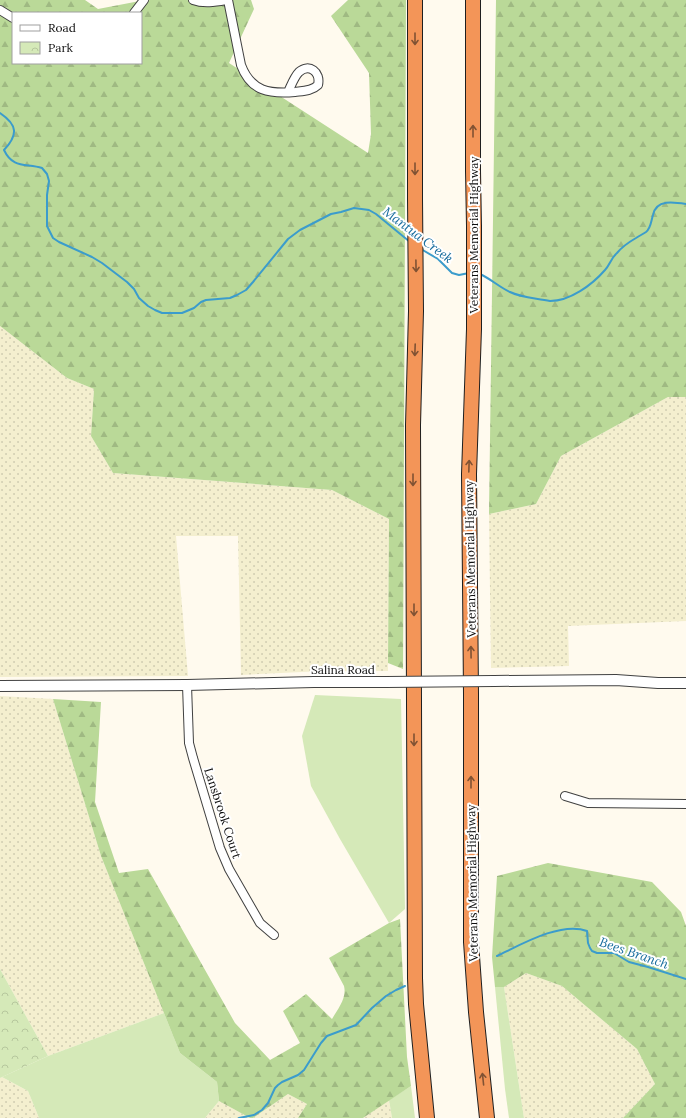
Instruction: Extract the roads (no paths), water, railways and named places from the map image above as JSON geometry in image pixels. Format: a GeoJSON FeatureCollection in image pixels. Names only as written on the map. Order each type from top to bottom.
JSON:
{"type":"FeatureCollection","features":[{"type":"Feature","properties":{"kind":"highway"},"geometry":{"type":"LineString","coordinates":[[415,0],[416,311],[413,425],[415,978],[416,1004],[427,1118]]}},
{"type":"Feature","properties":{"kind":"highway","name":"Veterans Memorial Highway"},"geometry":{"type":"LineString","coordinates":[[473,0],[474,329],[469,474],[471,942],[476,1012],[487,1118]]}},
{"type":"Feature","properties":{"kind":"street"},"geometry":{"type":"LineString","coordinates":[[135,12],[144,0]]}},
{"type":"Feature","properties":{"kind":"street"},"geometry":{"type":"LineString","coordinates":[[193,0],[199,2],[227,0],[241,65],[248,78],[260,89],[281,93],[288,92]]}},
{"type":"Feature","properties":{"kind":"street"},"geometry":{"type":"LineString","coordinates":[[0,10],[12,17]]}},
{"type":"Feature","properties":{"kind":"street","name":"Salina Road"},"geometry":{"type":"LineString","coordinates":[[0,686],[616,680],[686,683]]}},
{"type":"Feature","properties":{"kind":"street","name":"Lansbrook Court"},"geometry":{"type":"LineString","coordinates":[[187,685],[189,743],[220,848],[229,869],[260,923],[274,935]]}},
{"type":"Feature","properties":{"kind":"street"},"geometry":{"type":"LineString","coordinates":[[565,796],[588,804],[686,804]]}},
{"type":"Feature","properties":{"kind":"waterway","name":"Mantua Creek"},"geometry":{"type":"LineString","coordinates":[[0,113],[6,117],[13,126],[14,130],[12,140],[4,150],[11,160],[16,163],[42,168],[47,174],[49,181],[47,195],[47,226],[53,238],[102,263],[127,282],[134,289],[139,298],[148,306],[162,313],[182,313],[194,308],[206,300],[230,298],[246,290],[288,239],[300,230],[331,214],[354,208],[369,210],[410,242]]}},
{"type":"Feature","properties":{"kind":"waterway","name":"Mantua Creek"},"geometry":{"type":"LineString","coordinates":[[480,274],[519,296],[550,301],[565,298],[580,291],[594,281],[607,268],[613,257],[621,249],[646,232],[658,206],[671,202],[686,204]]}},
{"type":"Feature","properties":{"kind":"waterway","name":"Mantua Creek"},"geometry":{"type":"LineString","coordinates":[[421,249],[438,259],[452,273],[459,275],[469,273]]}},
{"type":"Feature","properties":{"kind":"waterway","name":"Bees Branch"},"geometry":{"type":"LineString","coordinates":[[497,956],[541,936],[565,929],[577,929],[587,931],[588,943],[592,951],[597,953],[614,953],[629,962],[686,979]]}},
{"type":"Feature","properties":{"kind":"waterway","name":"Bees Branch"},"geometry":{"type":"LineString","coordinates":[[239,1118],[254,1115],[262,1110],[268,1103],[278,1085],[298,1075],[304,1070],[327,1036],[356,1025],[386,996],[405,986]]}}]}
